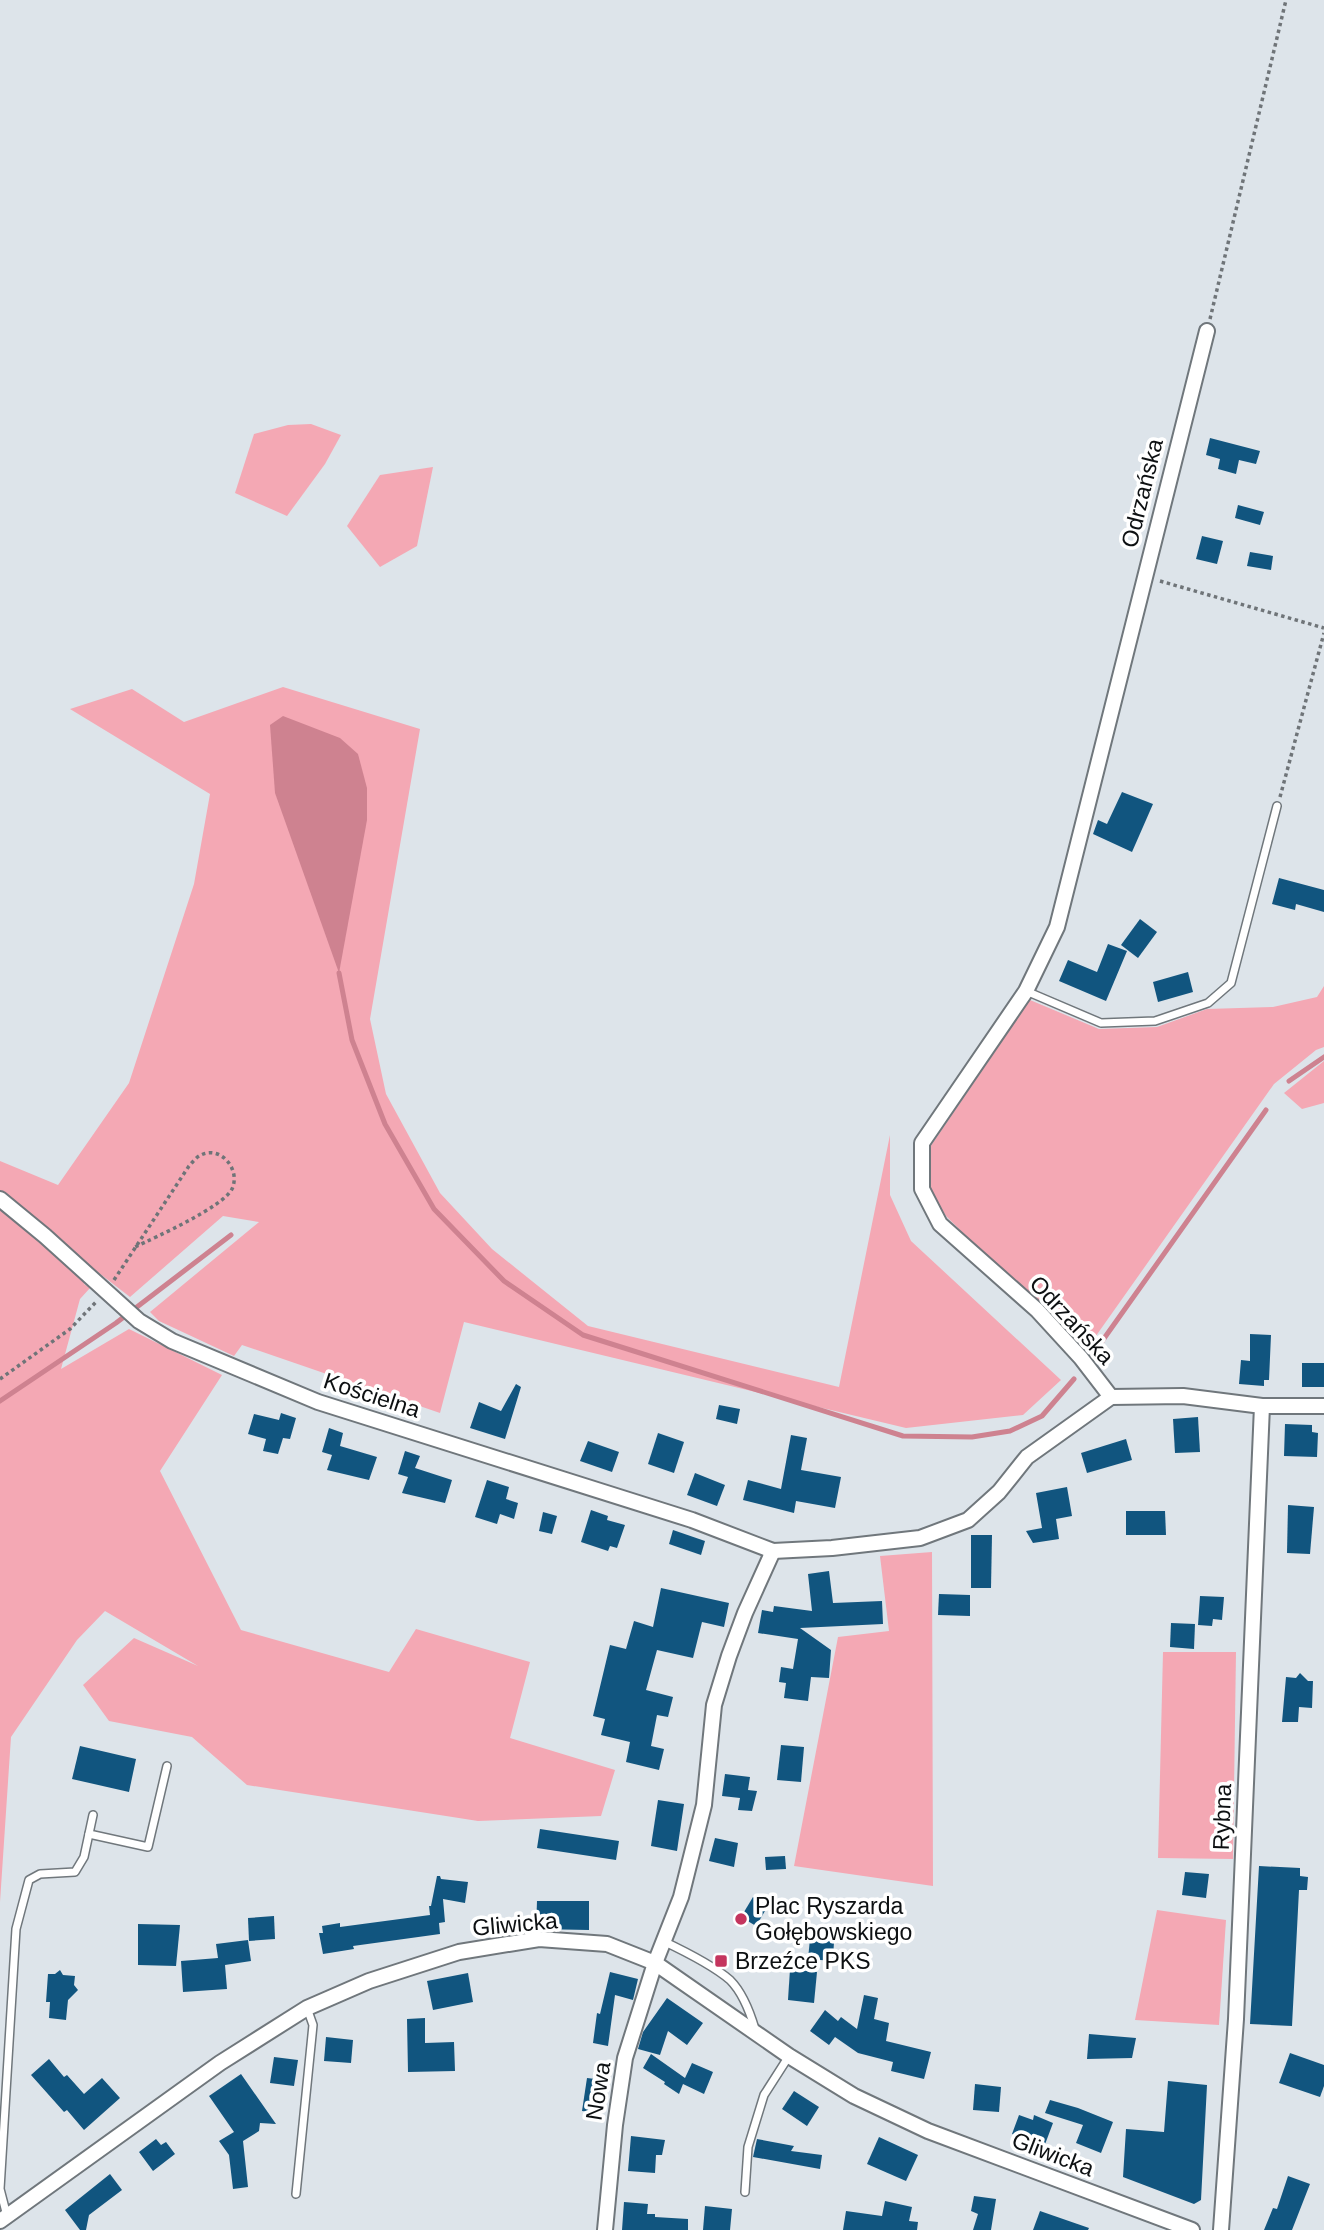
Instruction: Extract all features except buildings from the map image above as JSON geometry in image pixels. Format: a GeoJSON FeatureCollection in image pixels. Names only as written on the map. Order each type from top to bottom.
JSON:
{"type":"FeatureCollection","features":[{"type":"Feature","properties":{"kind":"street","name":"Odrzańska"},"geometry":{"type":"LineString","coordinates":[[773,1551],[832,1548],[920,1538],[968,1520],[999,1492],[1027,1457],[1111,1397],[1081,1358],[1037,1310],[940,1224],[922,1189],[922,1143],[1026,991],[1057,927],[1207,331]]}},
{"type":"Feature","properties":{"kind":"street","name":"Kościelna"},"geometry":{"type":"LineString","coordinates":[[0,1199],[139,1321],[172,1341],[318,1402],[692,1520],[773,1551]]}},
{"type":"Feature","properties":{"kind":"street"},"geometry":{"type":"LineString","coordinates":[[1111,1397],[1183,1396],[1262,1406],[1324,1406]]}},
{"type":"Feature","properties":{"kind":"street","name":"Rybna"},"geometry":{"type":"LineString","coordinates":[[1221,2230],[1236,2019],[1262,1406]]}},
{"type":"Feature","properties":{"kind":"street","name":"Nowa"},"geometry":{"type":"LineString","coordinates":[[605,2230],[615,2125],[625,2058],[655,1963],[681,1897],[704,1805],[714,1705],[741,1623],[773,1551]]}},
{"type":"Feature","properties":{"kind":"street","name":"Gliwicka"},"geometry":{"type":"LineString","coordinates":[[4,2219],[220,2063],[307,2008],[369,1981],[459,1952],[539,1939],[607,1944],[655,1963],[789,2056],[854,2095],[928,2131],[1192,2230]]}},
{"type":"Feature","properties":{"kind":"lane"},"geometry":{"type":"LineString","coordinates":[[1026,991],[1101,1023],[1155,1021],[1208,1003],[1231,983],[1277,806]]}},
{"type":"Feature","properties":{"kind":"lane"},"geometry":{"type":"LineString","coordinates":[[89,1834],[148,1847],[167,1766]]}},
{"type":"Feature","properties":{"kind":"lane"},"geometry":{"type":"LineString","coordinates":[[4,2219],[0,2189],[16,1929],[29,1880],[40,1874],[75,1872],[84,1857],[93,1815]]}},
{"type":"Feature","properties":{"kind":"lane"},"geometry":{"type":"LineString","coordinates":[[663,1941],[730,1980],[749,2007],[756,2033]]}},
{"type":"Feature","properties":{"kind":"lane"},"geometry":{"type":"LineString","coordinates":[[296,2194],[313,2025],[307,2008]]}},
{"type":"Feature","properties":{"kind":"lane"},"geometry":{"type":"LineString","coordinates":[[745,2192],[748,2147],[764,2095],[789,2056]]}},
{"type":"Feature","properties":{"kind":"path"},"geometry":{"type":"LineString","coordinates":[[1207,331],[1286,0]]}},
{"type":"Feature","properties":{"kind":"path"},"geometry":{"type":"LineString","coordinates":[[1144,577],[1324,631],[1277,806]]}},
{"type":"Feature","properties":{"kind":"path"},"geometry":{"type":"LineString","coordinates":[[0,1379],[70,1329],[106,1291],[135,1247],[189,1166],[201,1154],[216,1153],[228,1160],[235,1174],[232,1189],[221,1202],[135,1247]]}},
{"type":"Feature","properties":{"kind":"shaded area"},"geometry":{"type":"Polygon","coordinates":[[[311,424],[341,435],[325,464],[287,516],[235,493],[254,434],[288,425],[311,424]]]}},
{"type":"Feature","properties":{"kind":"shaded area"},"geometry":{"type":"Polygon","coordinates":[[[433,467],[417,546],[380,567],[347,526],[380,475],[433,467]]]}},
{"type":"Feature","properties":{"kind":"shaded area"},"geometry":{"type":"Polygon","coordinates":[[[283,687],[420,729],[370,1019],[386,1094],[440,1193],[492,1249],[588,1326],[839,1387],[890,1135],[890,1195],[911,1241],[1061,1380],[1023,1415],[906,1428],[464,1322],[440,1413],[242,1345],[234,1356],[159,1321],[150,1312],[259,1222],[223,1216],[130,1297],[90,1266],[84,1284],[90,1288],[80,1299],[61,1369],[129,1329],[222,1375],[160,1471],[241,1630],[389,1672],[416,1629],[530,1662],[510,1738],[615,1770],[601,1816],[478,1821],[247,1785],[192,1737],[109,1721],[83,1685],[134,1638],[198,1666],[105,1611],[77,1640],[11,1737],[0,1902],[0,1161],[58,1185],[129,1083],[194,884],[210,794],[70,709],[132,689],[184,722],[283,687]]]}},
{"type":"Feature","properties":{"kind":"shaded area"},"geometry":{"type":"Polygon","coordinates":[[[283,716],[340,738],[358,754],[367,788],[367,820],[339,973],[275,793],[270,725],[283,716]]]}},
{"type":"Feature","properties":{"kind":"shaded area"},"geometry":{"type":"Polygon","coordinates":[[[1324,986],[1324,1047],[1316,1050],[1274,1084],[1086,1350],[1038,1300],[980,1250],[946,1216],[930,1190],[930,1147],[1030,1000],[1099,1029],[1157,1027],[1207,1009],[1273,1007],[1317,997],[1324,986]]]}},
{"type":"Feature","properties":{"kind":"shaded area"},"geometry":{"type":"Polygon","coordinates":[[[1324,1061],[1324,1103],[1302,1109],[1284,1093],[1324,1061]]]}},
{"type":"Feature","properties":{"kind":"shaded area"},"geometry":{"type":"Polygon","coordinates":[[[932,1552],[933,1886],[794,1866],[838,1637],[889,1631],[880,1556],[932,1552]]]}},
{"type":"Feature","properties":{"kind":"shaded area"},"geometry":{"type":"Polygon","coordinates":[[[1163,1652],[1236,1652],[1233,1859],[1158,1858],[1163,1652]]]}},
{"type":"Feature","properties":{"kind":"shaded area"},"geometry":{"type":"Polygon","coordinates":[[[1157,1910],[1226,1920],[1219,2025],[1135,2020],[1157,1910]]]}},
{"type":"Feature","properties":{"kind":"waterway"},"geometry":{"type":"LineString","coordinates":[[339,973],[352,1040],[385,1124],[434,1209],[504,1281],[583,1335],[903,1436],[972,1437],[1010,1431],[1042,1416],[1074,1379]]}},
{"type":"Feature","properties":{"kind":"waterway"},"geometry":{"type":"LineString","coordinates":[[1289,1081],[1324,1057]]}},
{"type":"Feature","properties":{"kind":"waterway"},"geometry":{"type":"LineString","coordinates":[[1093,1354],[1266,1110]]}},
{"type":"Feature","properties":{"kind":"waterway"},"geometry":{"type":"LineString","coordinates":[[0,1401],[116,1323],[231,1235]]}},
{"type":"Feature","properties":{"kind":"place","name":"Plac Ryszarda Gołębowskiego"},"geometry":{"type":"Point","coordinates":[741,1919]}},
{"type":"Feature","properties":{"kind":"place","name":"Brzeźce PKS"},"geometry":{"type":"Point","coordinates":[721,1961]}}]}
